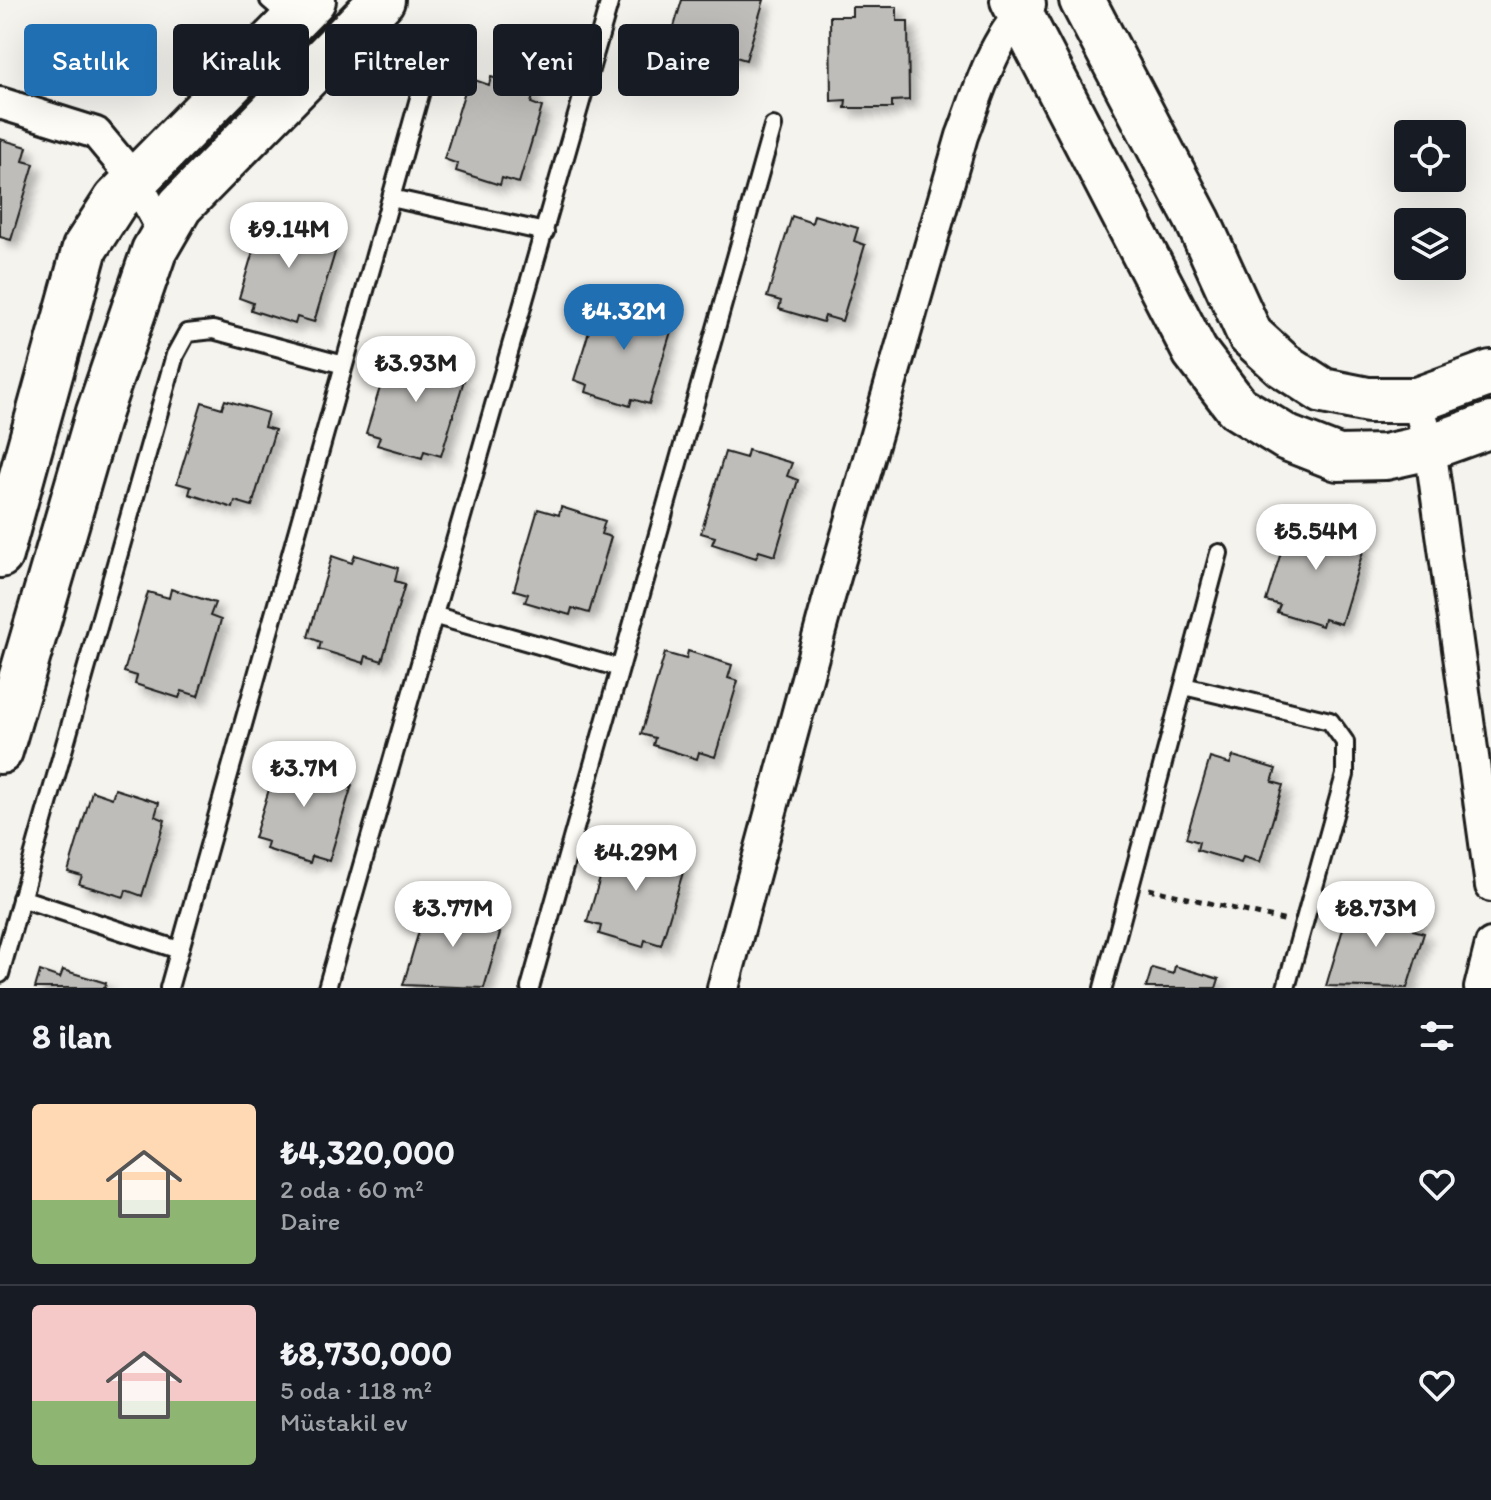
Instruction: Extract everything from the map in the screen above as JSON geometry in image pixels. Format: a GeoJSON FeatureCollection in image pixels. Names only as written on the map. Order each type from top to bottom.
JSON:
{"type":"FeatureCollection","features":[{"type":"Feature","properties":{"kind":"street"},"geometry":{"type":"LineString","coordinates":[[0,751],[99,412],[154,251],[180,206],[382,0]]}},
{"type":"Feature","properties":{"kind":"street"},"geometry":{"type":"LineString","coordinates":[[1082,0],[1198,221],[1250,335],[1283,365],[1323,391],[1368,400],[1417,400],[1491,373]]}},
{"type":"Feature","properties":{"kind":"street"},"geometry":{"type":"LineString","coordinates":[[1023,5],[1195,352],[1237,407],[1287,438],[1338,458],[1385,457],[1430,447],[1491,425]]}},
{"type":"Feature","properties":{"kind":"street"},"geometry":{"type":"LineString","coordinates":[[723,988],[828,601],[962,136],[989,65],[1023,5]]}},
{"type":"Feature","properties":{"kind":"street"},"geometry":{"type":"LineString","coordinates":[[0,555],[85,248],[116,200],[292,7]]}},
{"type":"Feature","properties":{"kind":"street"},"geometry":{"type":"LineString","coordinates":[[0,103],[96,133],[136,181],[164,233]]}},
{"type":"Feature","properties":{"kind":"street"},"geometry":{"type":"LineString","coordinates":[[1417,400],[1430,447],[1491,886]]}},
{"type":"Feature","properties":{"kind":"street"},"geometry":{"type":"LineString","coordinates":[[1480,988],[1491,944]]}},
{"type":"Feature","properties":{"kind":"lane"},"geometry":{"type":"LineString","coordinates":[[327,988],[610,0]]}},
{"type":"Feature","properties":{"kind":"lane"},"geometry":{"type":"LineString","coordinates":[[169,988],[420,96]]}},
{"type":"Feature","properties":{"kind":"lane"},"geometry":{"type":"LineString","coordinates":[[530,988],[773,126]]}},
{"type":"Feature","properties":{"kind":"lane"},"geometry":{"type":"LineString","coordinates":[[391,198],[545,232]]}},
{"type":"Feature","properties":{"kind":"lane"},"geometry":{"type":"LineString","coordinates":[[0,974],[170,370],[187,333],[213,330],[344,365]]}},
{"type":"Feature","properties":{"kind":"lane"},"geometry":{"type":"LineString","coordinates":[[1103,988],[1219,553]]}},
{"type":"Feature","properties":{"kind":"lane"},"geometry":{"type":"LineString","coordinates":[[436,616],[620,668]]}},
{"type":"Feature","properties":{"kind":"lane"},"geometry":{"type":"LineString","coordinates":[[1184,686],[1330,721],[1345,742],[1345,775],[1286,988]]}},
{"type":"Feature","properties":{"kind":"lane"},"geometry":{"type":"LineString","coordinates":[[21,898],[179,950]]}},
{"type":"Feature","properties":{"kind":"path"},"geometry":{"type":"LineString","coordinates":[[1131,885],[1304,924]]}},
{"type":"Feature","properties":{"kind":"building"},"geometry":{"type":"Polygon","coordinates":[[[682,0],[764,0],[746,60],[739,58],[739,24],[675,24],[682,0]]]}},
{"type":"Feature","properties":{"kind":"building"},"geometry":{"type":"Polygon","coordinates":[[[852,7],[897,7],[897,21],[908,21],[909,100],[892,101],[892,108],[845,108],[846,100],[831,101],[830,16],[852,16],[852,7]]]}},
{"type":"Feature","properties":{"kind":"building"},"geometry":{"type":"Polygon","coordinates":[[[493,78],[493,96],[533,96],[531,103],[542,107],[519,183],[502,178],[500,185],[456,171],[458,164],[444,159],[463,96],[477,96],[477,81],[489,85],[493,78]]]}},
{"type":"Feature","properties":{"kind":"building"},"geometry":{"type":"Polygon","coordinates":[[[0,139],[27,147],[23,161],[34,164],[11,240],[0,237],[0,139]]]}},
{"type":"Feature","properties":{"kind":"building"},"geometry":{"type":"Polygon","coordinates":[[[814,215],[858,228],[854,241],[865,245],[842,321],[825,316],[823,322],[779,309],[781,301],[767,297],[792,216],[812,223],[814,215]]]}},
{"type":"Feature","properties":{"kind":"building"},"geometry":{"type":"Polygon","coordinates":[[[286,216],[330,229],[326,243],[337,246],[314,322],[297,317],[295,324],[251,310],[253,303],[239,298],[263,218],[284,224],[286,216]]]}},
{"type":"Feature","properties":{"kind":"building"},"geometry":{"type":"Polygon","coordinates":[[[621,298],[665,311],[661,324],[672,328],[649,404],[632,399],[630,406],[586,392],[588,385],[574,380],[599,299],[619,306],[621,298]]]}},
{"type":"Feature","properties":{"kind":"building"},"geometry":{"type":"Polygon","coordinates":[[[413,350],[457,364],[453,377],[464,380],[441,456],[424,451],[422,458],[377,445],[380,437],[366,433],[391,352],[411,358],[413,350]]]}},
{"type":"Feature","properties":{"kind":"building"},"geometry":{"type":"Polygon","coordinates":[[[225,400],[268,413],[264,427],[275,430],[252,506],[235,501],[233,508],[189,494],[191,487],[177,483],[202,402],[222,408],[225,400]]]}},
{"type":"Feature","properties":{"kind":"building"},"geometry":{"type":"Polygon","coordinates":[[[748,450],[792,463],[787,476],[798,480],[775,556],[759,551],[756,558],[712,544],[715,537],[701,533],[725,452],[746,458],[748,450]]]}},
{"type":"Feature","properties":{"kind":"building"},"geometry":{"type":"Polygon","coordinates":[[[561,507],[605,521],[601,534],[611,537],[589,613],[572,608],[570,615],[525,602],[528,594],[514,590],[538,509],[559,515],[561,507]]]}},
{"type":"Feature","properties":{"kind":"building"},"geometry":{"type":"Polygon","coordinates":[[[1313,518],[1357,531],[1353,544],[1364,548],[1341,624],[1324,619],[1322,626],[1277,612],[1280,605],[1266,601],[1291,520],[1311,526],[1313,518]]]}},
{"type":"Feature","properties":{"kind":"building"},"geometry":{"type":"Polygon","coordinates":[[[355,555],[398,568],[395,581],[405,584],[382,661],[366,656],[364,663],[319,649],[321,642],[308,637],[332,556],[352,563],[355,555]]]}},
{"type":"Feature","properties":{"kind":"building"},"geometry":{"type":"Polygon","coordinates":[[[171,589],[215,603],[210,616],[221,620],[198,696],[182,691],[179,698],[135,684],[137,676],[124,672],[148,592],[169,598],[171,589]]]}},
{"type":"Feature","properties":{"kind":"building"},"geometry":{"type":"Polygon","coordinates":[[[688,651],[732,665],[728,678],[738,681],[715,757],[699,752],[697,759],[653,745],[655,738],[641,734],[665,653],[686,659],[688,651]]]}},
{"type":"Feature","properties":{"kind":"building"},"geometry":{"type":"Polygon","coordinates":[[[301,755],[345,768],[341,781],[352,785],[329,861],[312,856],[310,863],[266,849],[268,842],[254,838],[279,757],[299,763],[301,755]]]}},
{"type":"Feature","properties":{"kind":"building"},"geometry":{"type":"Polygon","coordinates":[[[1233,756],[1276,769],[1272,782],[1283,785],[1260,862],[1243,857],[1241,863],[1197,850],[1199,842],[1186,838],[1210,758],[1230,764],[1233,756]]]}},
{"type":"Feature","properties":{"kind":"building"},"geometry":{"type":"Polygon","coordinates":[[[115,789],[159,803],[155,816],[165,820],[142,896],[126,890],[124,897],[79,884],[82,876],[68,872],[92,791],[112,798],[115,789]]]}},
{"type":"Feature","properties":{"kind":"building"},"geometry":{"type":"Polygon","coordinates":[[[634,839],[678,853],[674,866],[684,869],[661,945],[645,940],[643,947],[599,934],[601,926],[587,922],[611,841],[632,847],[634,839]]]}},
{"type":"Feature","properties":{"kind":"building"},"geometry":{"type":"Polygon","coordinates":[[[450,903],[494,916],[490,929],[500,933],[484,988],[403,985],[427,904],[448,911],[450,903]]]}},
{"type":"Feature","properties":{"kind":"building"},"geometry":{"type":"Polygon","coordinates":[[[1373,903],[1417,917],[1413,930],[1424,933],[1407,988],[1326,986],[1350,905],[1371,912],[1373,903]]]}},
{"type":"Feature","properties":{"kind":"building"},"geometry":{"type":"Polygon","coordinates":[[[1175,966],[1219,979],[1216,988],[1146,988],[1152,968],[1173,974],[1175,966]]]}},
{"type":"Feature","properties":{"kind":"building"},"geometry":{"type":"Polygon","coordinates":[[[63,970],[106,983],[105,988],[35,988],[40,971],[60,978],[63,970]]]}}]}
